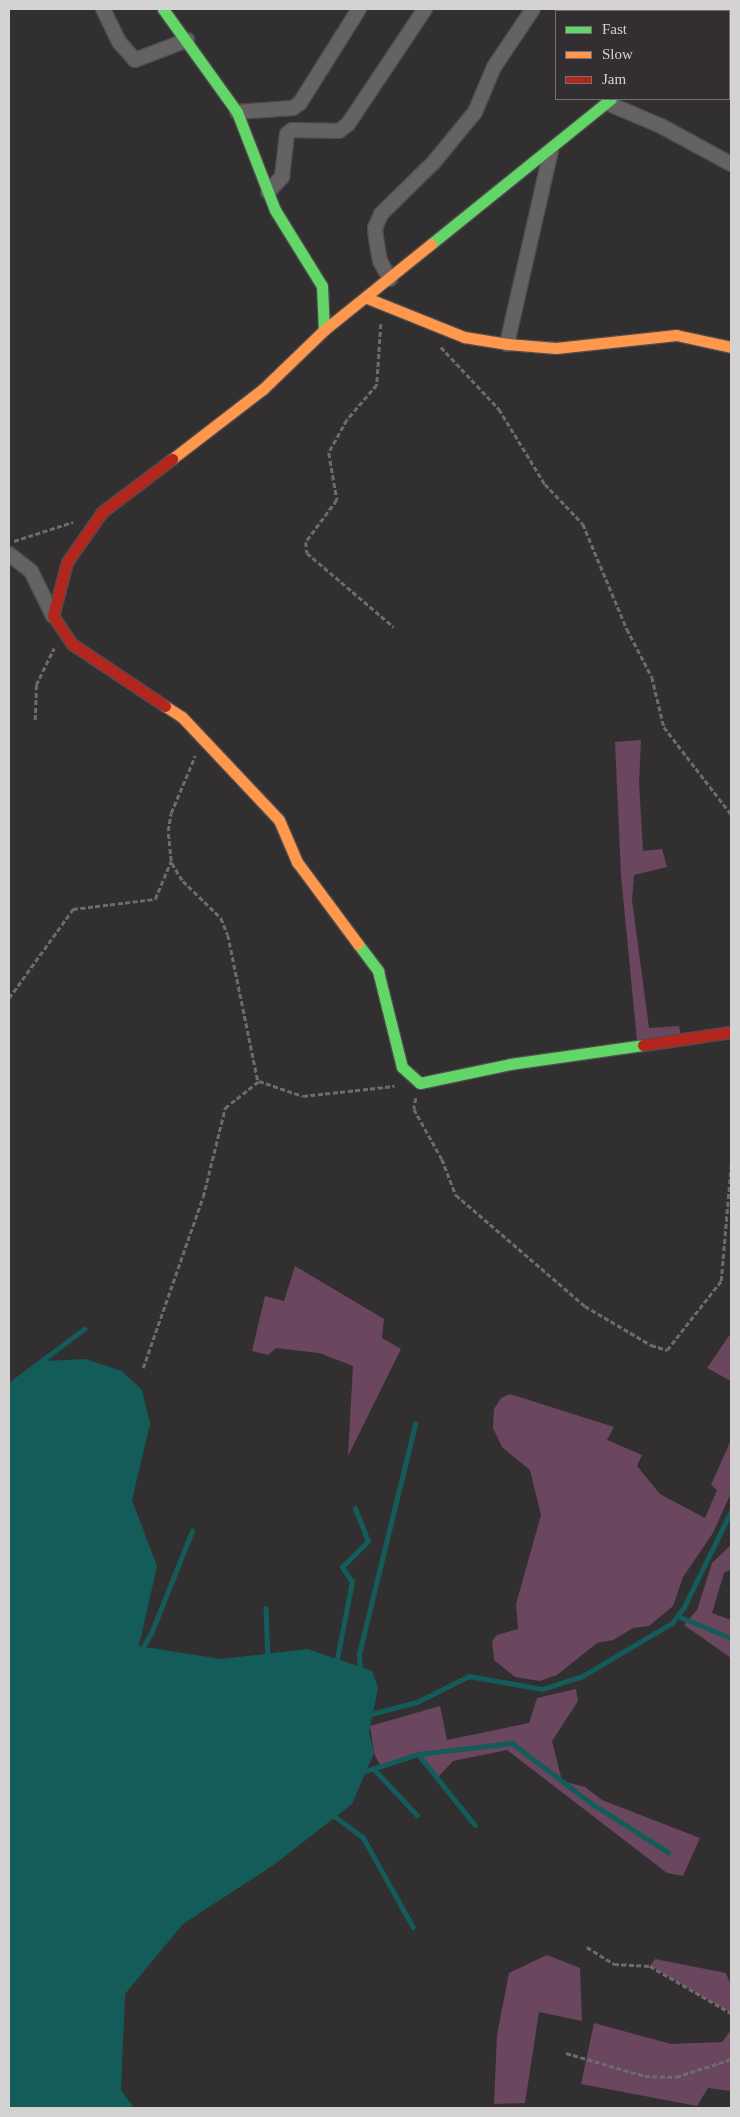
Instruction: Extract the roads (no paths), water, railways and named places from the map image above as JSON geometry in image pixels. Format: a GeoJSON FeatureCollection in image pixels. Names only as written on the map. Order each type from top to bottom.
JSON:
{"type":"FeatureCollection","features":[{"type":"Feature","properties":{"kind":"street"},"geometry":{"type":"LineString","coordinates":[[103,9],[119,42],[135,60],[187,40]]}},
{"type":"Feature","properties":{"kind":"street"},"geometry":{"type":"LineString","coordinates":[[162,9],[187,40],[237,112],[268,192],[322,286],[324,330]]}},
{"type":"Feature","properties":{"kind":"street"},"geometry":{"type":"LineString","coordinates":[[237,112],[293,108],[300,103],[359,9]]}},
{"type":"Feature","properties":{"kind":"street"},"geometry":{"type":"LineString","coordinates":[[268,192],[282,177],[287,134],[292,130],[339,131],[348,124],[425,9]]}},
{"type":"Feature","properties":{"kind":"street"},"geometry":{"type":"LineString","coordinates":[[390,279],[380,261],[376,239],[375,228],[381,214],[434,162],[475,112],[494,67],[534,9]]}},
{"type":"Feature","properties":{"kind":"street"},"geometry":{"type":"LineString","coordinates":[[53,616],[68,562],[102,512],[263,389],[324,330],[367,298],[609,101],[661,126],[731,164]]}},
{"type":"Feature","properties":{"kind":"street"},"geometry":{"type":"LineString","coordinates":[[507,344],[551,150]]}},
{"type":"Feature","properties":{"kind":"street"},"geometry":{"type":"LineString","coordinates":[[367,298],[384,308],[464,337],[507,344],[556,348],[676,335],[731,347]]}},
{"type":"Feature","properties":{"kind":"street"},"geometry":{"type":"LineString","coordinates":[[9,554],[31,571],[61,633],[182,718],[279,820],[297,862],[378,971],[402,1067],[420,1083],[510,1064],[731,1032]]}},
{"type":"Feature","properties":{"kind":"water"},"geometry":{"type":"Polygon","coordinates":[[[86,1359],[122,1371],[142,1390],[150,1424],[132,1500],[157,1566],[139,1646],[221,1659],[308,1649],[372,1671],[378,1688],[369,1732],[374,1753],[352,1804],[275,1864],[183,1924],[125,1994],[121,2090],[134,2108],[9,2108],[9,1385],[44,1361],[86,1359]]]}},
{"type":"Feature","properties":{"kind":"waterway"},"geometry":{"type":"LineString","coordinates":[[9,1385],[84,1329]]}},
{"type":"Feature","properties":{"kind":"waterway"},"geometry":{"type":"LineString","coordinates":[[360,1672],[359,1654],[415,1424]]}},
{"type":"Feature","properties":{"kind":"waterway"},"geometry":{"type":"LineString","coordinates":[[336,1664],[352,1582],[342,1567],[368,1541],[355,1508]]}},
{"type":"Feature","properties":{"kind":"waterway"},"geometry":{"type":"LineString","coordinates":[[367,1715],[417,1702],[469,1676],[543,1689],[581,1677],[672,1623],[684,1607],[731,1511]]}},
{"type":"Feature","properties":{"kind":"waterway"},"geometry":{"type":"LineString","coordinates":[[140,1652],[152,1631],[192,1531]]}},
{"type":"Feature","properties":{"kind":"waterway"},"geometry":{"type":"LineString","coordinates":[[266,1608],[268,1659]]}},
{"type":"Feature","properties":{"kind":"waterway"},"geometry":{"type":"LineString","coordinates":[[678,1616],[731,1638]]}},
{"type":"Feature","properties":{"kind":"waterway"},"geometry":{"type":"LineString","coordinates":[[363,1772],[418,1754],[512,1743],[594,1805],[668,1852]]}},
{"type":"Feature","properties":{"kind":"waterway"},"geometry":{"type":"LineString","coordinates":[[418,1754],[475,1825]]}},
{"type":"Feature","properties":{"kind":"waterway"},"geometry":{"type":"LineString","coordinates":[[374,1769],[417,1815]]}},
{"type":"Feature","properties":{"kind":"waterway"},"geometry":{"type":"LineString","coordinates":[[332,1814],[363,1837],[413,1927]]}}]}
